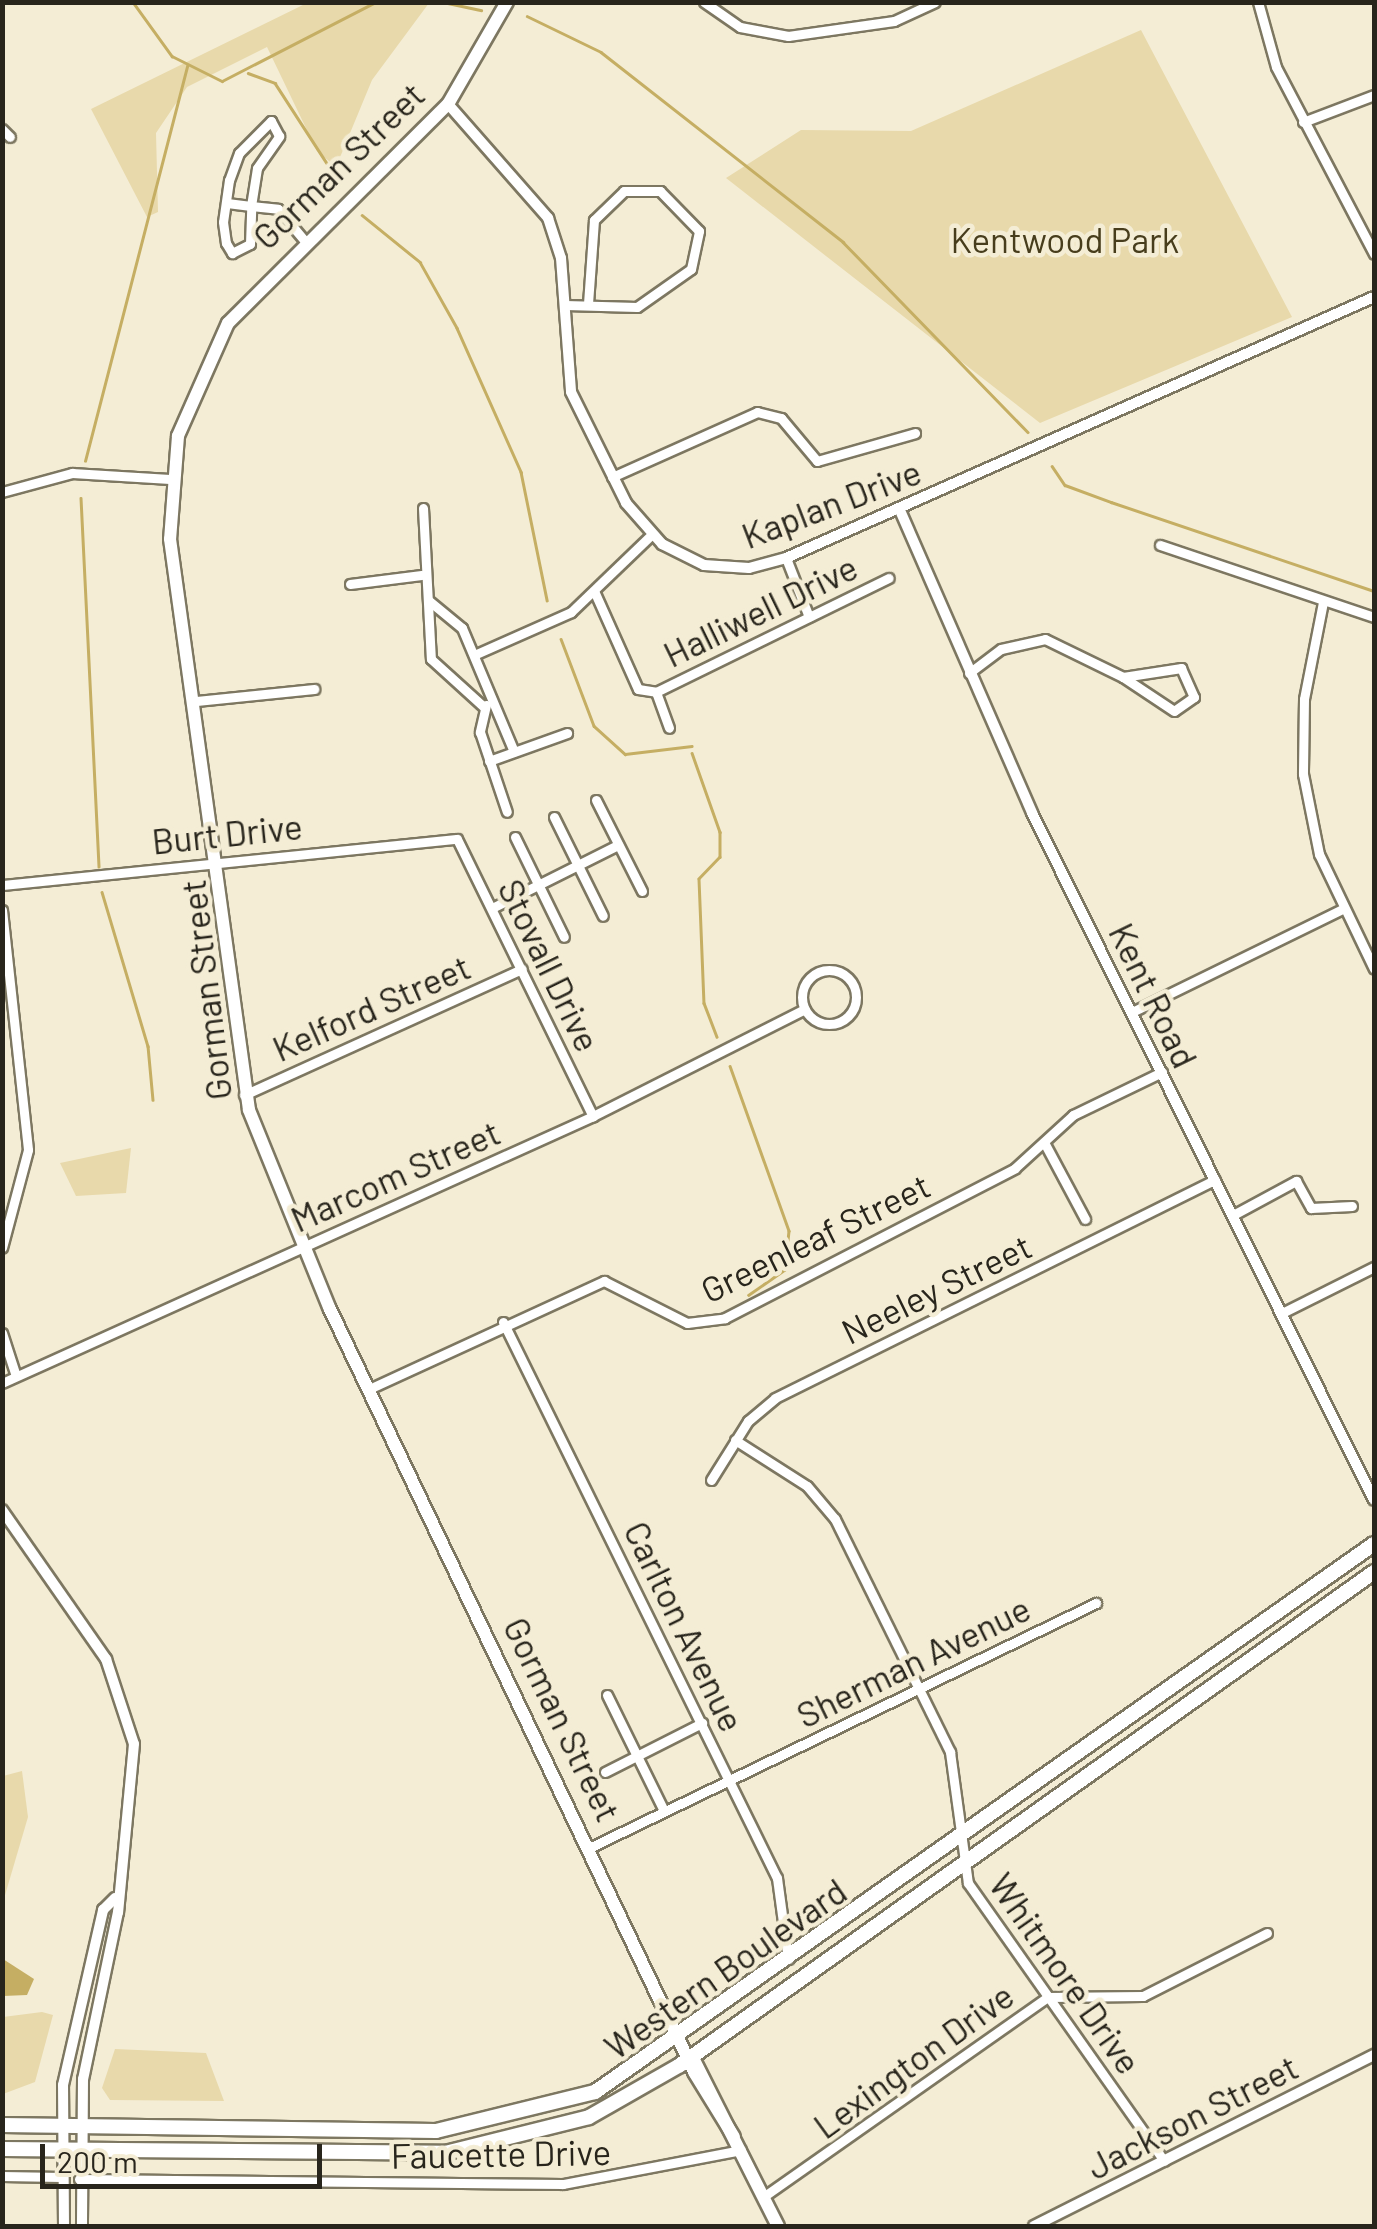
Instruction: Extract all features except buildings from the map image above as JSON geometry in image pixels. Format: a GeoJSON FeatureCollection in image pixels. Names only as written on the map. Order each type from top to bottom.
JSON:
{"type":"FeatureCollection","features":[{"type":"Feature","properties":{"kind":"main road","name":"Gorman Street"},"geometry":{"type":"LineString","coordinates":[[507,2],[448,104],[304,240],[222,332],[187,410],[170,480],[170,538],[220,862],[244,1095],[303,1247],[369,1389],[778,2226]]}},
{"type":"Feature","properties":{"kind":"main road","name":"Western Boulevard"},"geometry":{"type":"LineString","coordinates":[[2,2125],[458,2128],[581,2098],[683,2036],[1374,1544]]}},
{"type":"Feature","properties":{"kind":"main road","name":"Western Boulevard"},"geometry":{"type":"LineString","coordinates":[[2,2150],[481,2149],[588,2117],[692,2056],[1374,1572]]}},
{"type":"Feature","properties":{"kind":"street"},"geometry":{"type":"LineString","coordinates":[[704,2],[740,26],[788,36],[894,21],[935,2]]}},
{"type":"Feature","properties":{"kind":"street"},"geometry":{"type":"LineString","coordinates":[[1258,2],[1268,50],[1374,254]]}},
{"type":"Feature","properties":{"kind":"street"},"geometry":{"type":"LineString","coordinates":[[1303,122],[1374,95]]}},
{"type":"Feature","properties":{"kind":"street"},"geometry":{"type":"LineString","coordinates":[[448,104],[541,204],[565,305],[571,392],[612,476],[650,535],[595,593],[474,655]]}},
{"type":"Feature","properties":{"kind":"street"},"geometry":{"type":"LineString","coordinates":[[270,121],[279,136],[257,168],[251,206],[250,244],[232,253],[226,204],[239,153],[270,121]]}},
{"type":"Feature","properties":{"kind":"street"},"geometry":{"type":"LineString","coordinates":[[565,305],[637,308],[696,262],[699,231],[660,191],[624,192],[594,220],[588,304]]}},
{"type":"Feature","properties":{"kind":"street"},"geometry":{"type":"LineString","coordinates":[[226,204],[278,210],[304,240]]}},
{"type":"Feature","properties":{"kind":"street","name":"Kaplan Drive"},"geometry":{"type":"LineString","coordinates":[[650,535],[719,568],[786,558],[1374,297]]}},
{"type":"Feature","properties":{"kind":"street"},"geometry":{"type":"LineString","coordinates":[[612,476],[757,412],[781,418],[817,461],[915,434]]}},
{"type":"Feature","properties":{"kind":"street"},"geometry":{"type":"LineString","coordinates":[[2,492],[72,473],[170,480]]}},
{"type":"Feature","properties":{"kind":"street"},"geometry":{"type":"LineString","coordinates":[[423,508],[421,576],[428,600],[431,659],[484,706],[489,761],[507,812]]}},
{"type":"Feature","properties":{"kind":"street","name":"Kent Road"},"geometry":{"type":"LineString","coordinates":[[899,508],[969,673],[1374,1500]]}},
{"type":"Feature","properties":{"kind":"street"},"geometry":{"type":"LineString","coordinates":[[1160,544],[1374,618]]}},
{"type":"Feature","properties":{"kind":"street"},"geometry":{"type":"LineString","coordinates":[[786,558],[809,616]]}},
{"type":"Feature","properties":{"kind":"street"},"geometry":{"type":"LineString","coordinates":[[350,584],[421,576]]}},
{"type":"Feature","properties":{"kind":"street","name":"Halliwell Drive"},"geometry":{"type":"LineString","coordinates":[[656,692],[889,578]]}},
{"type":"Feature","properties":{"kind":"street"},"geometry":{"type":"LineString","coordinates":[[595,593],[638,689],[656,692],[669,728]]}},
{"type":"Feature","properties":{"kind":"street"},"geometry":{"type":"LineString","coordinates":[[428,600],[462,628],[514,752]]}},
{"type":"Feature","properties":{"kind":"street"},"geometry":{"type":"LineString","coordinates":[[1323,602],[1304,699],[1303,774],[1319,854],[1374,970]]}},
{"type":"Feature","properties":{"kind":"street"},"geometry":{"type":"LineString","coordinates":[[969,673],[1001,649],[1045,640],[1123,678],[1174,711],[1194,697],[1181,668],[1123,678]]}},
{"type":"Feature","properties":{"kind":"street"},"geometry":{"type":"LineString","coordinates":[[196,702],[314,689]]}},
{"type":"Feature","properties":{"kind":"street"},"geometry":{"type":"LineString","coordinates":[[484,706],[493,697]]}},
{"type":"Feature","properties":{"kind":"street"},"geometry":{"type":"LineString","coordinates":[[489,761],[567,734]]}},
{"type":"Feature","properties":{"kind":"street"},"geometry":{"type":"LineString","coordinates":[[596,800],[642,891]]}},
{"type":"Feature","properties":{"kind":"street"},"geometry":{"type":"LineString","coordinates":[[554,818],[603,916]]}},
{"type":"Feature","properties":{"kind":"street"},"geometry":{"type":"LineString","coordinates":[[514,837],[564,936]]}},
{"type":"Feature","properties":{"kind":"street","name":"Burt Drive"},"geometry":{"type":"LineString","coordinates":[[2,885],[457,840]]}},
{"type":"Feature","properties":{"kind":"street","name":"Stovall Drive"},"geometry":{"type":"LineString","coordinates":[[457,840],[593,1116]]}},
{"type":"Feature","properties":{"kind":"street"},"geometry":{"type":"LineString","coordinates":[[492,908],[618,846]]}},
{"type":"Feature","properties":{"kind":"street"},"geometry":{"type":"LineString","coordinates":[[1132,1012],[1344,908]]}},
{"type":"Feature","properties":{"kind":"street"},"geometry":{"type":"LineString","coordinates":[[2,910],[28,1150],[2,1248]]}},
{"type":"Feature","properties":{"kind":"street","name":"Kelford Street"},"geometry":{"type":"LineString","coordinates":[[244,1095],[522,969]]}},
{"type":"Feature","properties":{"kind":"street"},"geometry":{"type":"LineString","coordinates":[[842,972],[855,988],[841,1021],[818,1022],[805,1009],[803,990],[815,974],[842,972]]}},
{"type":"Feature","properties":{"kind":"street","name":"Marcom Street"},"geometry":{"type":"LineString","coordinates":[[2,1382],[593,1116],[805,1009]]}},
{"type":"Feature","properties":{"kind":"street","name":"Greenleaf Street"},"geometry":{"type":"LineString","coordinates":[[369,1389],[503,1322],[604,1281],[687,1323],[724,1318],[1016,1168],[1072,1115],[1162,1072]]}},
{"type":"Feature","properties":{"kind":"street"},"geometry":{"type":"LineString","coordinates":[[1045,1144],[1085,1219]]}},
{"type":"Feature","properties":{"kind":"street","name":"Neeley Street"},"geometry":{"type":"LineString","coordinates":[[710,1480],[735,1440],[782,1394],[1215,1180]]}},
{"type":"Feature","properties":{"kind":"street"},"geometry":{"type":"LineString","coordinates":[[1232,1215],[1296,1181],[1310,1208],[1352,1206]]}},
{"type":"Feature","properties":{"kind":"street"},"geometry":{"type":"LineString","coordinates":[[1282,1313],[1374,1267]]}},
{"type":"Feature","properties":{"kind":"street","name":"Carlton Avenue"},"geometry":{"type":"LineString","coordinates":[[503,1322],[777,1878],[788,1962]]}},
{"type":"Feature","properties":{"kind":"street"},"geometry":{"type":"LineString","coordinates":[[2,1333],[16,1376]]}},
{"type":"Feature","properties":{"kind":"street","name":"Whitmore Drive"},"geometry":{"type":"LineString","coordinates":[[735,1440],[822,1500],[921,1687],[950,1752],[969,1886],[1164,2161]]}},
{"type":"Feature","properties":{"kind":"street"},"geometry":{"type":"LineString","coordinates":[[2,1510],[98,1644],[126,1710],[136,1779],[81,2127],[82,2226]]}},
{"type":"Feature","properties":{"kind":"street","name":"Sherman Avenue"},"geometry":{"type":"LineString","coordinates":[[592,1846],[1096,1603]]}},
{"type":"Feature","properties":{"kind":"street"},"geometry":{"type":"LineString","coordinates":[[608,1695],[664,1812]]}},
{"type":"Feature","properties":{"kind":"street"},"geometry":{"type":"LineString","coordinates":[[605,1772],[702,1723]]}},
{"type":"Feature","properties":{"kind":"street"},"geometry":{"type":"LineString","coordinates":[[64,2226],[60,2126],[77,2018],[103,1910],[115,1898]]}},
{"type":"Feature","properties":{"kind":"street","name":"Lexington Drive"},"geometry":{"type":"LineString","coordinates":[[764,2197],[1048,1997],[1144,1996],[1267,1933]]}},
{"type":"Feature","properties":{"kind":"street","name":"Jackson Street"},"geometry":{"type":"LineString","coordinates":[[1034,2226],[1374,2055]]}},
{"type":"Feature","properties":{"kind":"street","name":"Faucette Drive"},"geometry":{"type":"LineString","coordinates":[[79,2180],[563,2184],[738,2144]]}},
{"type":"Feature","properties":{"kind":"street"},"geometry":{"type":"LineString","coordinates":[[2,2176],[60,2176]]}},
{"type":"Feature","properties":{"kind":"green space"},"geometry":{"type":"Polygon","coordinates":[[[309,2],[429,3],[372,80],[336,167],[317,151],[267,47],[187,87],[156,133],[158,212],[147,217],[91,109],[309,2]]]}},
{"type":"Feature","properties":{"kind":"green space","name":"Kentwood Park"},"geometry":{"type":"Polygon","coordinates":[[[1141,30],[1292,317],[1040,423],[726,178],[801,130],[911,131],[1141,30]]]}},
{"type":"Feature","properties":{"kind":"green space"},"geometry":{"type":"Polygon","coordinates":[[[131,1148],[126,1193],[76,1196],[60,1163],[131,1148]]]}},
{"type":"Feature","properties":{"kind":"green space"},"geometry":{"type":"Polygon","coordinates":[[[22,1771],[28,1817],[3,1902],[3,1776],[22,1771]]]}},
{"type":"Feature","properties":{"kind":"green space"},"geometry":{"type":"Polygon","coordinates":[[[42,2012],[53,2015],[35,2082],[3,2094],[3,2017],[42,2012]]]}},
{"type":"Feature","properties":{"kind":"green space"},"geometry":{"type":"Polygon","coordinates":[[[115,2049],[206,2053],[224,2101],[110,2100],[102,2088],[115,2049]]]}},
{"type":"Feature","properties":{"kind":"shaded area"},"geometry":{"type":"Polygon","coordinates":[[[3,1959],[34,1979],[27,1995],[3,1996],[3,1959]]]}},
{"type":"Feature","properties":{"kind":"waterway"},"geometry":{"type":"LineString","coordinates":[[133,2],[172,56],[222,81],[376,2]]}},
{"type":"Feature","properties":{"kind":"waterway"},"geometry":{"type":"LineString","coordinates":[[443,2],[481,10]]}},
{"type":"Feature","properties":{"kind":"waterway"},"geometry":{"type":"LineString","coordinates":[[527,16],[601,52],[843,242],[1028,432]]}},
{"type":"Feature","properties":{"kind":"waterway"},"geometry":{"type":"LineString","coordinates":[[85,461],[187,66]]}},
{"type":"Feature","properties":{"kind":"waterway"},"geometry":{"type":"LineString","coordinates":[[248,73],[275,83],[339,182]]}},
{"type":"Feature","properties":{"kind":"waterway"},"geometry":{"type":"LineString","coordinates":[[362,215],[420,262],[457,328],[521,472],[547,600]]}},
{"type":"Feature","properties":{"kind":"waterway"},"geometry":{"type":"LineString","coordinates":[[1052,466],[1065,485],[1374,591]]}},
{"type":"Feature","properties":{"kind":"waterway"},"geometry":{"type":"LineString","coordinates":[[81,498],[99,867]]}},
{"type":"Feature","properties":{"kind":"waterway"},"geometry":{"type":"LineString","coordinates":[[561,639],[594,726],[625,754],[692,746]]}},
{"type":"Feature","properties":{"kind":"waterway"},"geometry":{"type":"LineString","coordinates":[[692,753],[720,832],[720,857],[699,879],[704,1003],[717,1037]]}},
{"type":"Feature","properties":{"kind":"waterway"},"geometry":{"type":"LineString","coordinates":[[102,892],[148,1046],[153,1100]]}},
{"type":"Feature","properties":{"kind":"waterway"},"geometry":{"type":"LineString","coordinates":[[730,1066],[789,1231],[785,1270],[749,1295]]}}]}
